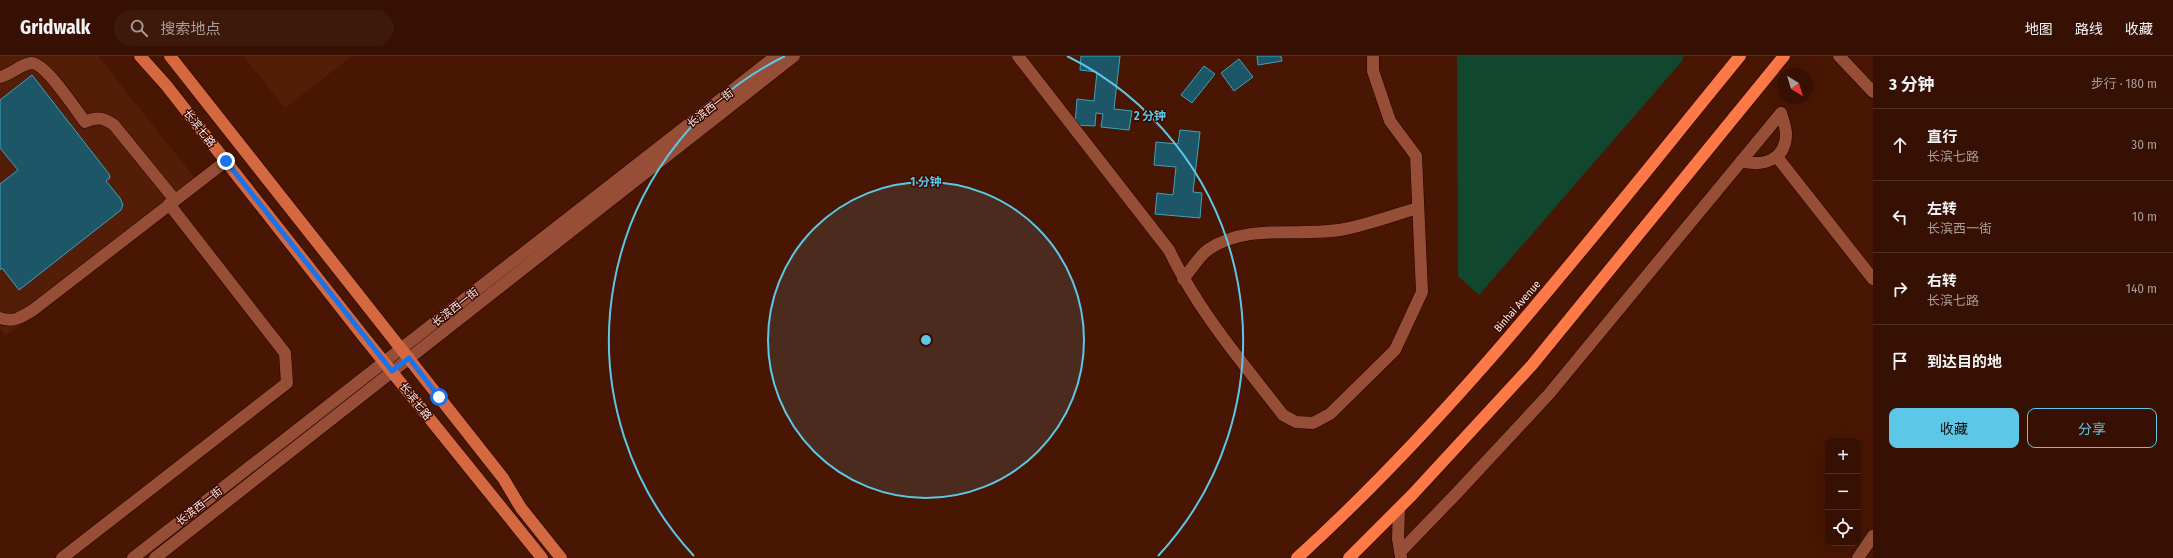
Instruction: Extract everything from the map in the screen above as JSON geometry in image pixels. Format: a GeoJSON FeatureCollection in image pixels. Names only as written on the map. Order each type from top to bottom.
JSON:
{"type":"FeatureCollection","features":[{"type":"Feature","properties":{"kind":"highway","name":"Binhai Avenue"},"geometry":{"type":"LineString","coordinates":[[1297,558],[1370,487],[1483,364],[1541,298],[1740,56]]}},
{"type":"Feature","properties":{"kind":"highway"},"geometry":{"type":"LineString","coordinates":[[1349,558],[1399,509],[1493,409],[1566,325],[1784,56]]}},
{"type":"Feature","properties":{"kind":"main road","name":"长滨七路"},"geometry":{"type":"LineString","coordinates":[[140,56],[166,85],[542,558]]}},
{"type":"Feature","properties":{"kind":"main road","name":"长滨七路"},"geometry":{"type":"LineString","coordinates":[[174,58],[503,478],[521,508],[561,558]]}},
{"type":"Feature","properties":{"kind":"street","name":"长滨西一街"},"geometry":{"type":"LineString","coordinates":[[405,353],[776,56]]}},
{"type":"Feature","properties":{"kind":"street","name":"长滨西一街"},"geometry":{"type":"LineString","coordinates":[[133,558],[388,366],[794,56]]}},
{"type":"Feature","properties":{"kind":"street"},"geometry":{"type":"LineString","coordinates":[[1018,56],[1169,250],[1183,279],[1208,318],[1283,415],[1296,422],[1313,423],[1330,414],[1395,350],[1422,292],[1416,156],[1390,121],[1373,71],[1373,56]]}},
{"type":"Feature","properties":{"kind":"street"},"geometry":{"type":"LineString","coordinates":[[1839,56],[1873,92]]}},
{"type":"Feature","properties":{"kind":"street"},"geometry":{"type":"LineString","coordinates":[[0,76],[7,75],[21,65],[34,63],[45,70],[86,122],[93,118],[103,118],[114,125],[285,353],[287,383],[62,558]]}},
{"type":"Feature","properties":{"kind":"street"},"geometry":{"type":"LineString","coordinates":[[1400,555],[1549,394],[1741,161],[1781,113],[1786,133],[1784,145],[1777,157],[1769,162],[1761,163],[1741,161]]}},
{"type":"Feature","properties":{"kind":"street"},"geometry":{"type":"LineString","coordinates":[[1777,157],[1873,278]]}},
{"type":"Feature","properties":{"kind":"street"},"geometry":{"type":"LineString","coordinates":[[0,318],[8,321],[20,318],[33,310],[226,161]]}},
{"type":"Feature","properties":{"kind":"street"},"geometry":{"type":"LineString","coordinates":[[1183,279],[1208,250],[1234,238],[1269,231],[1316,232],[1345,229],[1418,208]]}},
{"type":"Feature","properties":{"kind":"street","name":"长滨西一街"},"geometry":{"type":"LineString","coordinates":[[155,558],[388,366]]}},
{"type":"Feature","properties":{"kind":"street"},"geometry":{"type":"LineString","coordinates":[[1399,509],[1398,539],[1400,555]]}},
{"type":"Feature","properties":{"kind":"street"},"geometry":{"type":"LineString","coordinates":[[1858,558],[1873,536]]}},
{"type":"Feature","properties":{"kind":"shaded area"},"geometry":{"type":"Polygon","coordinates":[[[0,56],[98,56],[198,182],[6,336],[0,329],[0,56]]]}},
{"type":"Feature","properties":{"kind":"shaded area"},"geometry":{"type":"Polygon","coordinates":[[[243,56],[352,56],[285,108],[243,56]]]}},
{"type":"Feature","properties":{"kind":"green space"},"geometry":{"type":"Polygon","coordinates":[[[1457,56],[1683,56],[1682,61],[1479,295],[1458,276],[1457,56]]]}},
{"type":"Feature","properties":{"kind":"building"},"geometry":{"type":"Polygon","coordinates":[[[1081,56],[1120,56],[1114,109],[1132,111],[1129,130],[1101,127],[1103,114],[1096,113],[1095,126],[1075,125],[1077,99],[1094,101],[1097,72],[1080,70],[1081,56]]]}},
{"type":"Feature","properties":{"kind":"building"},"geometry":{"type":"Polygon","coordinates":[[[1257,56],[1281,56],[1282,61],[1258,65],[1257,56]]]}},
{"type":"Feature","properties":{"kind":"building"},"geometry":{"type":"Polygon","coordinates":[[[1239,59],[1253,77],[1234,91],[1221,73],[1239,59]]]}},
{"type":"Feature","properties":{"kind":"building"},"geometry":{"type":"Polygon","coordinates":[[[1204,66],[1215,74],[1192,103],[1181,95],[1204,66]]]}},
{"type":"Feature","properties":{"kind":"building"},"geometry":{"type":"Polygon","coordinates":[[[32,75],[109,174],[110,178],[106,181],[120,198],[123,205],[121,210],[19,290],[2,268],[0,270],[0,184],[18,170],[0,148],[0,100],[32,75]]]}},
{"type":"Feature","properties":{"kind":"building"},"geometry":{"type":"Polygon","coordinates":[[[1180,130],[1200,132],[1193,192],[1202,193],[1200,218],[1155,214],[1157,193],[1173,195],[1176,167],[1154,165],[1156,142],[1178,144],[1180,130]]]}},
{"type":"Feature","properties":{"kind":"route"},"geometry":{"type":"LineString","coordinates":[[226,161],[392,371],[409,358],[439,397]]}}]}
